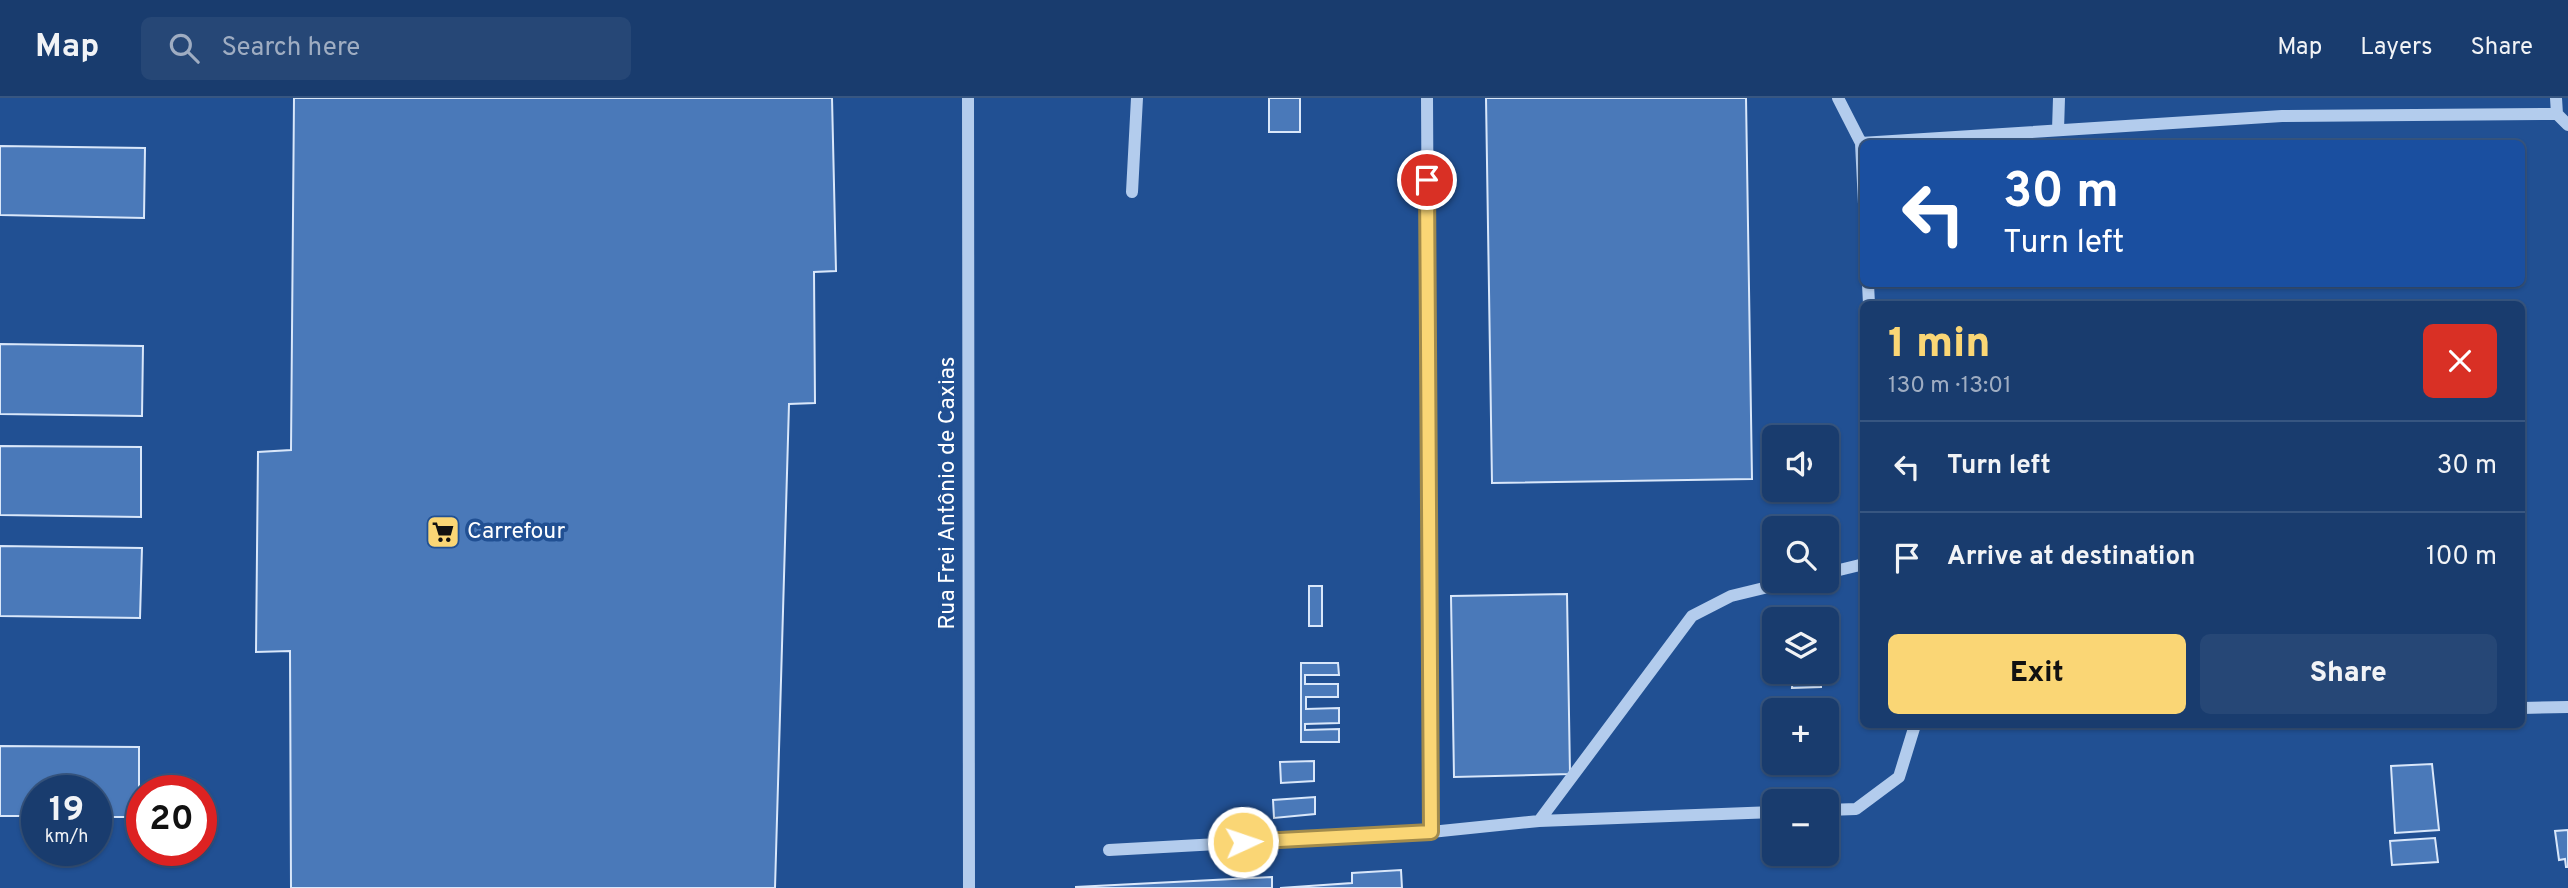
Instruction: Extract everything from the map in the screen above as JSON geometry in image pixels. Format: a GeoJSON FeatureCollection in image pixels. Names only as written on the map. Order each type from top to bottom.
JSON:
{"type":"FeatureCollection","features":[{"type":"Feature","properties":{"kind":"street","name":"Rua Frei Antônio de Caxias"},"geometry":{"type":"LineString","coordinates":[[968,98],[969,888]]}},
{"type":"Feature","properties":{"kind":"street"},"geometry":{"type":"LineString","coordinates":[[1132,192],[1137,98]]}},
{"type":"Feature","properties":{"kind":"street"},"geometry":{"type":"LineString","coordinates":[[1427,98],[1431,832]]}},
{"type":"Feature","properties":{"kind":"street"},"geometry":{"type":"LineString","coordinates":[[1838,98],[1860,141]]}},
{"type":"Feature","properties":{"kind":"street"},"geometry":{"type":"LineString","coordinates":[[2058,130],[2059,98]]}},
{"type":"Feature","properties":{"kind":"street"},"geometry":{"type":"LineString","coordinates":[[2556,98],[2557,114],[2568,125]]}},
{"type":"Feature","properties":{"kind":"street"},"geometry":{"type":"LineString","coordinates":[[1906,140],[2282,116],[2557,114]]}},
{"type":"Feature","properties":{"kind":"street"},"geometry":{"type":"LineString","coordinates":[[1839,570],[1860,565]]}},
{"type":"Feature","properties":{"kind":"street"},"geometry":{"type":"LineString","coordinates":[[1539,821],[1692,616],[1731,596],[1762,588]]}},
{"type":"Feature","properties":{"kind":"street"},"geometry":{"type":"LineString","coordinates":[[2525,708],[2568,707]]}},
{"type":"Feature","properties":{"kind":"street"},"geometry":{"type":"LineString","coordinates":[[1839,810],[1856,809],[1899,777],[1914,728]]}},
{"type":"Feature","properties":{"kind":"street"},"geometry":{"type":"LineString","coordinates":[[1109,850],[1431,832],[1539,821],[1762,813]]}},
{"type":"Feature","properties":{"kind":"building"},"geometry":{"type":"Polygon","coordinates":[[[294,98],[832,98],[836,271],[814,272],[815,403],[789,404],[775,888],[291,888],[290,651],[256,652],[258,452],[291,450],[294,98]]]}},
{"type":"Feature","properties":{"kind":"building"},"geometry":{"type":"Polygon","coordinates":[[[1269,98],[1300,98],[1300,132],[1269,132],[1269,98]]]}},
{"type":"Feature","properties":{"kind":"building"},"geometry":{"type":"Polygon","coordinates":[[[1486,98],[1746,98],[1752,479],[1492,483],[1486,98]]]}},
{"type":"Feature","properties":{"kind":"building"},"geometry":{"type":"Polygon","coordinates":[[[0,146],[145,148],[144,218],[0,215],[0,146]]]}},
{"type":"Feature","properties":{"kind":"building"},"geometry":{"type":"Polygon","coordinates":[[[0,344],[143,346],[142,416],[0,414],[0,344]]]}},
{"type":"Feature","properties":{"kind":"building"},"geometry":{"type":"Polygon","coordinates":[[[0,446],[141,447],[141,517],[0,515],[0,446]]]}},
{"type":"Feature","properties":{"kind":"building"},"geometry":{"type":"Polygon","coordinates":[[[0,546],[142,548],[140,618],[0,616],[0,546]]]}},
{"type":"Feature","properties":{"kind":"building"},"geometry":{"type":"Polygon","coordinates":[[[1309,586],[1322,586],[1322,626],[1309,626],[1309,586]]]}},
{"type":"Feature","properties":{"kind":"building"},"geometry":{"type":"Polygon","coordinates":[[[1567,594],[1570,774],[1454,777],[1451,596],[1567,594]]]}},
{"type":"Feature","properties":{"kind":"building"},"geometry":{"type":"Polygon","coordinates":[[[1301,663],[1338,663],[1339,675],[1305,675],[1305,684],[1338,684],[1338,697],[1306,697],[1306,709],[1339,708],[1339,723],[1305,724],[1305,730],[1339,729],[1339,742],[1301,742],[1301,663]]]}},
{"type":"Feature","properties":{"kind":"building"},"geometry":{"type":"Polygon","coordinates":[[[1792,684],[1821,684],[1821,687],[1792,688],[1792,684]]]}},
{"type":"Feature","properties":{"kind":"building"},"geometry":{"type":"Polygon","coordinates":[[[0,746],[139,747],[139,775],[126,775],[126,817],[112,817],[112,775],[21,775],[21,816],[0,816],[0,746]]]}},
{"type":"Feature","properties":{"kind":"building"},"geometry":{"type":"Polygon","coordinates":[[[1314,761],[1314,781],[1281,783],[1280,762],[1314,761]]]}},
{"type":"Feature","properties":{"kind":"building"},"geometry":{"type":"Polygon","coordinates":[[[2432,764],[2439,830],[2395,833],[2391,766],[2432,764]]]}},
{"type":"Feature","properties":{"kind":"building"},"geometry":{"type":"Polygon","coordinates":[[[1315,797],[1315,814],[1274,818],[1273,800],[1315,797]]]}},
{"type":"Feature","properties":{"kind":"building"},"geometry":{"type":"Polygon","coordinates":[[[2568,830],[2566,867],[2565,859],[2559,860],[2555,831],[2568,830]]]}},
{"type":"Feature","properties":{"kind":"building"},"geometry":{"type":"Polygon","coordinates":[[[2435,838],[2438,862],[2392,865],[2390,841],[2435,838]]]}},
{"type":"Feature","properties":{"kind":"building"},"geometry":{"type":"Polygon","coordinates":[[[1401,870],[1402,888],[1280,888],[1352,883],[1352,873],[1401,870]]]}},
{"type":"Feature","properties":{"kind":"building"},"geometry":{"type":"Polygon","coordinates":[[[1272,877],[1272,888],[1076,888],[1076,887],[1272,877]]]}},
{"type":"Feature","properties":{"kind":"place","name":"Carrefour"},"geometry":{"type":"Point","coordinates":[443,532]}},
{"type":"Feature","properties":{"kind":"route"},"geometry":{"type":"LineString","coordinates":[[1243,842],[1431,832],[1427,180]]}}]}
